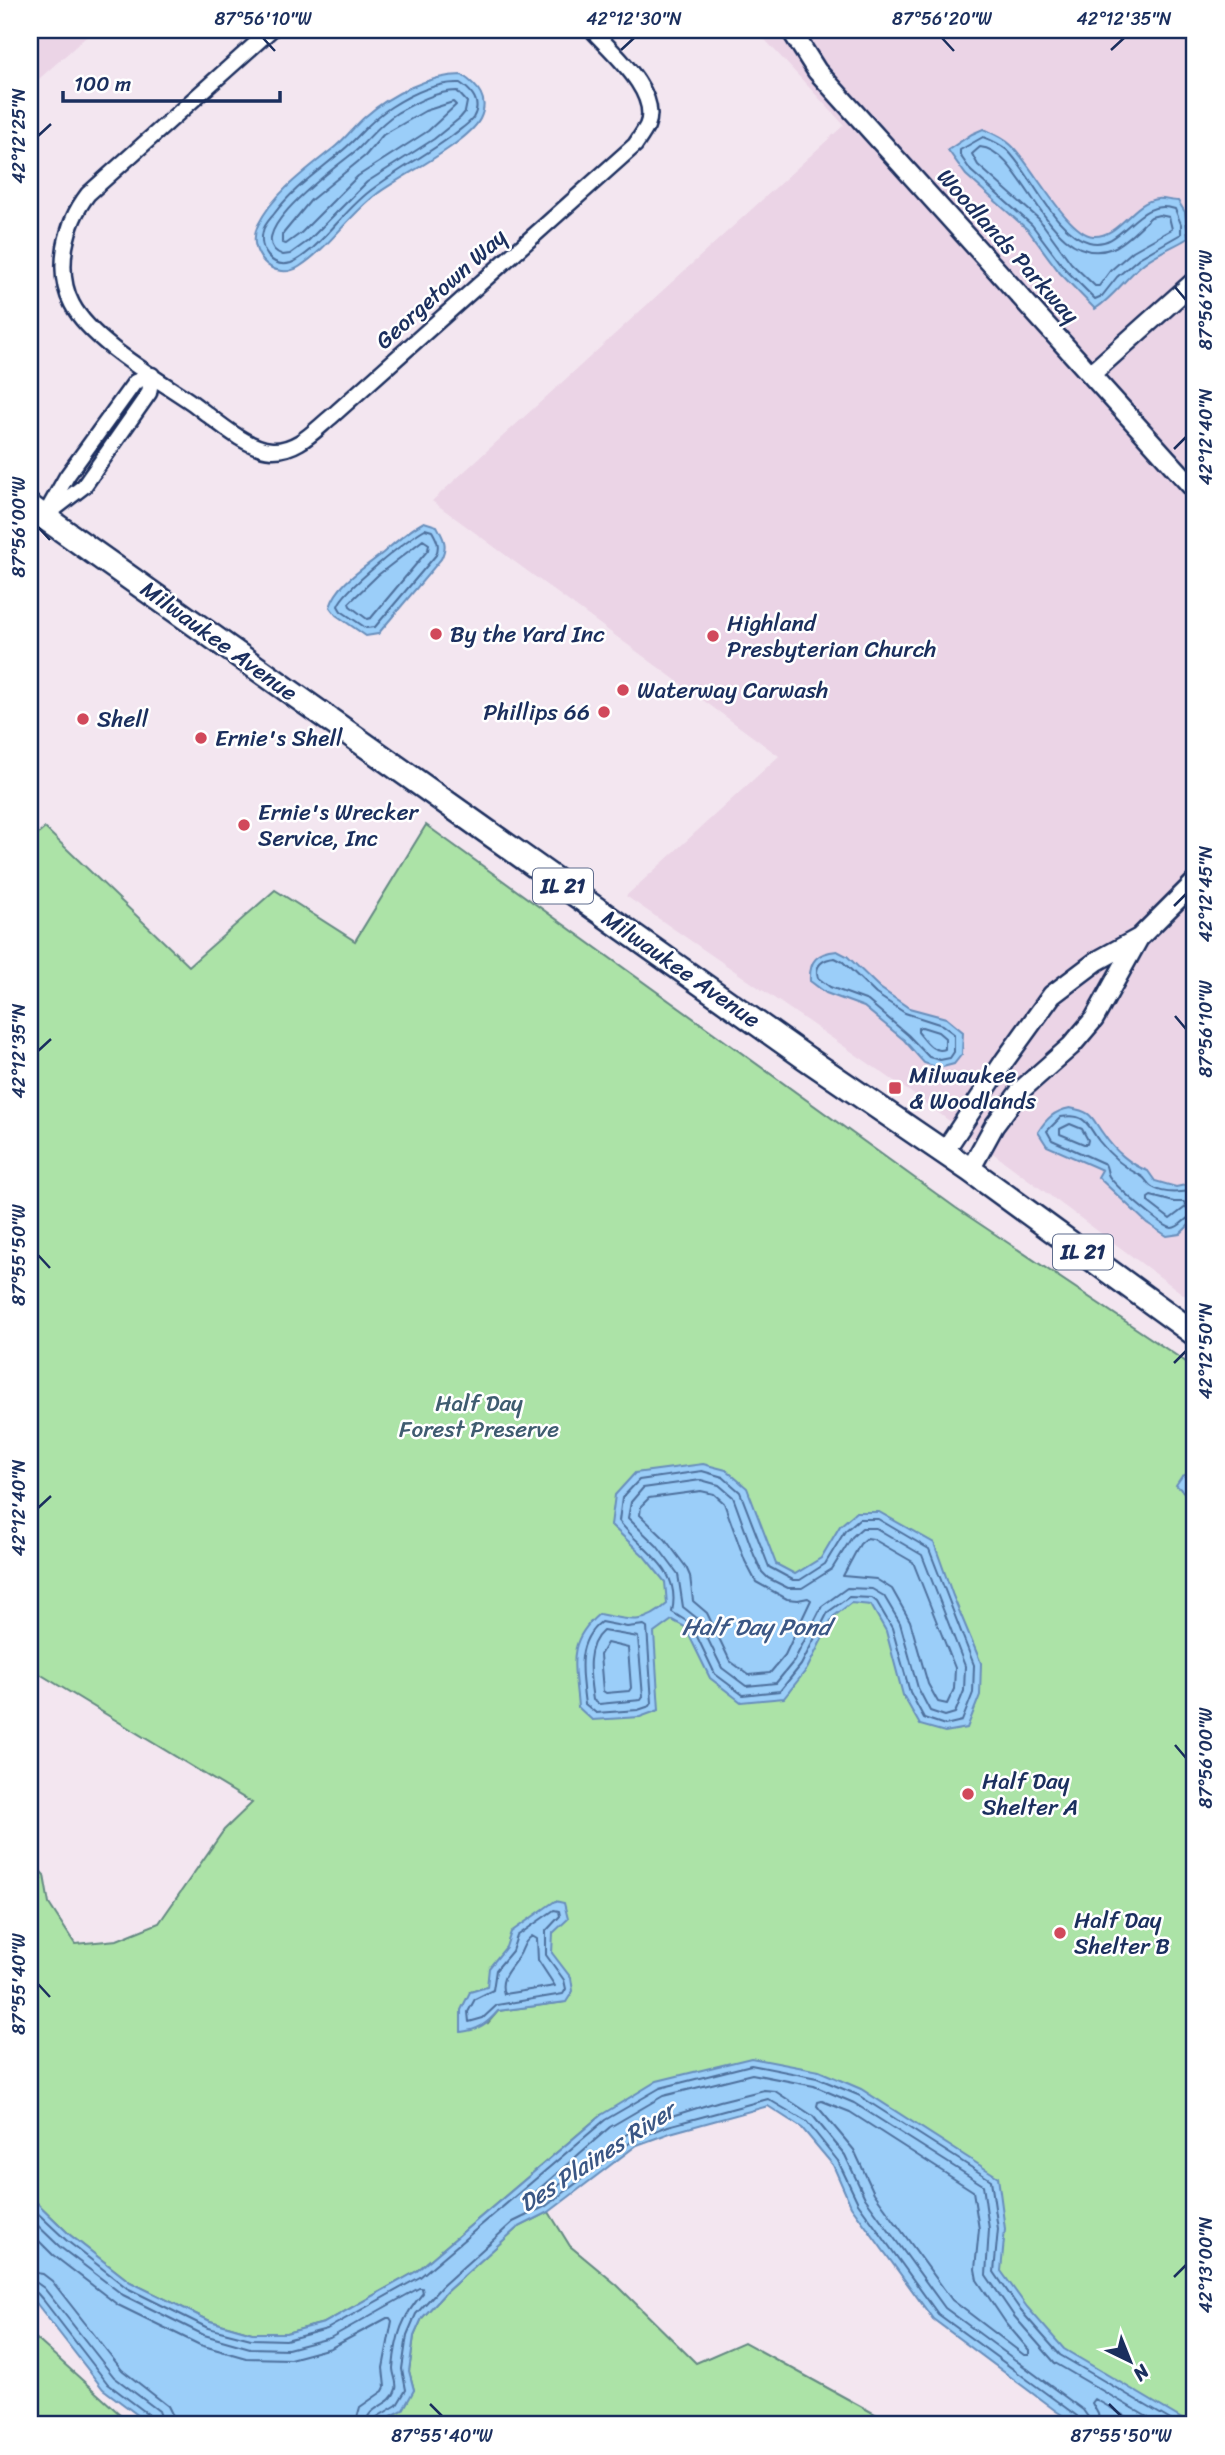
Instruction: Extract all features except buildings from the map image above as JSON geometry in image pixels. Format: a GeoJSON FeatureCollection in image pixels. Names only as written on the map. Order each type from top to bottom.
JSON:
{"type":"FeatureCollection","features":[{"type":"Feature","properties":{"kind":"main road","name":"Milwaukee Avenue"},"geometry":{"type":"LineString","coordinates":[[37,511],[806,1058],[970,1170],[1195,1334]]}},
{"type":"Feature","properties":{"kind":"street","name":"Georgetown Way"},"geometry":{"type":"LineString","coordinates":[[271,30],[89,193],[69,225],[64,258],[65,283],[70,301],[89,327],[251,444],[272,450],[299,443],[428,332],[635,145],[648,124],[649,114],[644,91],[592,30]]}},
{"type":"Feature","properties":{"kind":"street","name":"Woodlands Parkway"},"geometry":{"type":"LineString","coordinates":[[790,30],[817,71],[1195,490]]}},
{"type":"Feature","properties":{"kind":"street"},"geometry":{"type":"LineString","coordinates":[[1091,374],[1195,281]]}},
{"type":"Feature","properties":{"kind":"street"},"geometry":{"type":"LineString","coordinates":[[37,511],[83,486],[149,393],[152,375]]}},
{"type":"Feature","properties":{"kind":"street"},"geometry":{"type":"LineString","coordinates":[[970,1170],[994,1126],[1020,1091],[1071,1046],[1094,1019],[1139,938],[1195,882]]}},
{"type":"Feature","properties":{"kind":"street"},"geometry":{"type":"LineString","coordinates":[[944,1152],[1052,995],[1097,961],[1139,938]]}},
{"type":"Feature","properties":{"kind":"shaded area"},"geometry":{"type":"Polygon","coordinates":[[[30,30],[94,30],[30,87],[30,30]]]}},
{"type":"Feature","properties":{"kind":"shaded area"},"geometry":{"type":"Polygon","coordinates":[[[756,30],[1195,30],[1195,1303],[913,1094],[626,896],[779,756],[432,501],[844,125],[756,30]]]}},
{"type":"Feature","properties":{"kind":"green space","name":"Half Day Forest Preserve"},"geometry":{"type":"Polygon","coordinates":[[[426,825],[956,1208],[1195,1368],[1195,2425],[1154,2425],[1099,2398],[821,2107],[717,2081],[601,2115],[417,2271],[324,2323],[286,2333],[252,2333],[210,2321],[130,2282],[70,2235],[30,2196],[30,1860],[44,1875],[49,1904],[75,1944],[117,1940],[159,1923],[224,1830],[252,1803],[30,1668],[30,841],[45,828],[189,966],[275,890],[355,941],[426,825]],[[487,1987],[470,1992],[488,2023],[498,2011],[565,2002],[487,1987]]]}},
{"type":"Feature","properties":{"kind":"green space"},"geometry":{"type":"Polygon","coordinates":[[[549,2212],[570,2246],[617,2285],[696,2363],[744,2342],[895,2425],[374,2425],[384,2421],[414,2390],[409,2371],[414,2336],[422,2318],[447,2291],[517,2228],[549,2212]]]}},
{"type":"Feature","properties":{"kind":"green space"},"geometry":{"type":"Polygon","coordinates":[[[30,2333],[132,2425],[30,2425],[30,2333]]]}},
{"type":"Feature","properties":{"kind":"water"},"geometry":{"type":"Polygon","coordinates":[[[462,75],[477,88],[483,99],[483,112],[473,128],[448,149],[377,194],[320,251],[299,267],[280,271],[264,262],[255,245],[258,225],[273,202],[293,181],[387,100],[424,82],[462,75]]]}},
{"type":"Feature","properties":{"kind":"water"},"geometry":{"type":"Polygon","coordinates":[[[983,129],[1011,145],[1061,211],[1083,232],[1093,236],[1102,235],[1118,226],[1140,206],[1162,199],[1178,201],[1185,212],[1188,238],[1144,263],[1095,309],[1060,273],[1028,230],[966,175],[948,150],[983,129]]]}},
{"type":"Feature","properties":{"kind":"water"},"geometry":{"type":"Polygon","coordinates":[[[424,522],[437,526],[442,535],[444,550],[441,559],[378,634],[366,636],[336,615],[330,607],[339,590],[403,536],[424,522]]]}},
{"type":"Feature","properties":{"kind":"water"},"geometry":{"type":"Polygon","coordinates":[[[837,951],[847,956],[880,988],[909,1008],[946,1018],[963,1032],[962,1054],[954,1064],[939,1068],[924,1063],[904,1040],[864,1007],[826,993],[810,981],[811,968],[816,959],[837,951]]]}},
{"type":"Feature","properties":{"kind":"water"},"geometry":{"type":"Polygon","coordinates":[[[1070,1108],[1088,1114],[1118,1151],[1135,1165],[1148,1171],[1155,1181],[1176,1187],[1195,1183],[1195,1219],[1180,1234],[1167,1236],[1147,1223],[1098,1177],[1102,1170],[1047,1146],[1038,1132],[1051,1116],[1070,1108]]]}},
{"type":"Feature","properties":{"kind":"water","name":"Half Day Pond"},"geometry":{"type":"Polygon","coordinates":[[[703,1464],[726,1470],[747,1488],[776,1564],[795,1574],[821,1558],[840,1526],[856,1512],[879,1512],[934,1543],[981,1663],[980,1695],[967,1728],[945,1732],[920,1725],[903,1695],[886,1631],[871,1605],[851,1603],[833,1617],[807,1669],[784,1698],[741,1702],[710,1678],[685,1627],[672,1620],[654,1633],[659,1710],[640,1717],[592,1720],[578,1707],[575,1656],[581,1635],[588,1625],[599,1614],[635,1620],[650,1616],[667,1604],[665,1582],[644,1556],[611,1525],[615,1495],[635,1473],[703,1464]]]}},
{"type":"Feature","properties":{"kind":"water"},"geometry":{"type":"Polygon","coordinates":[[[1195,1471],[1195,1496],[1188,1496],[1176,1485],[1182,1476],[1195,1471]]]}},
{"type":"Feature","properties":{"kind":"water"},"geometry":{"type":"Polygon","coordinates":[[[555,1901],[564,1903],[568,1919],[553,1933],[552,1953],[571,1978],[573,1991],[566,2002],[498,2011],[482,2026],[461,2032],[461,2010],[470,1992],[487,1987],[489,1968],[506,1947],[511,1932],[555,1901]]]}},
{"type":"Feature","properties":{"kind":"water","name":"Des Plaines River"},"geometry":{"type":"Polygon","coordinates":[[[751,2058],[819,2071],[861,2089],[998,2177],[1005,2229],[1001,2271],[1027,2307],[1064,2349],[1192,2425],[1078,2425],[933,2319],[851,2206],[833,2165],[802,2128],[768,2106],[637,2145],[549,2212],[517,2228],[447,2291],[422,2318],[414,2336],[409,2371],[414,2390],[403,2410],[374,2425],[151,2425],[103,2389],[30,2295],[30,2196],[70,2235],[130,2282],[210,2321],[252,2333],[286,2333],[324,2323],[417,2271],[601,2115],[657,2081],[751,2058]]]}},
{"type":"Feature","properties":{"kind":"place","name":"By the Yard Inc"},"geometry":{"type":"Point","coordinates":[436,634]}},
{"type":"Feature","properties":{"kind":"place","name":"Highland Presbyterian Church"},"geometry":{"type":"Point","coordinates":[713,636]}},
{"type":"Feature","properties":{"kind":"place","name":"Waterway Carwash"},"geometry":{"type":"Point","coordinates":[623,690]}},
{"type":"Feature","properties":{"kind":"place","name":"Phillips 66"},"geometry":{"type":"Point","coordinates":[604,712]}},
{"type":"Feature","properties":{"kind":"place","name":"Shell"},"geometry":{"type":"Point","coordinates":[83,719]}},
{"type":"Feature","properties":{"kind":"place","name":"Ernie's Shell"},"geometry":{"type":"Point","coordinates":[201,738]}},
{"type":"Feature","properties":{"kind":"place","name":"Ernie's Wrecker Service, Inc"},"geometry":{"type":"Point","coordinates":[244,825]}},
{"type":"Feature","properties":{"kind":"place","name":"Milwaukee & Woodlands"},"geometry":{"type":"Point","coordinates":[895,1088]}},
{"type":"Feature","properties":{"kind":"place","name":"Half Day Shelter A"},"geometry":{"type":"Point","coordinates":[968,1794]}},
{"type":"Feature","properties":{"kind":"place","name":"Half Day Shelter B"},"geometry":{"type":"Point","coordinates":[1060,1933]}}]}
